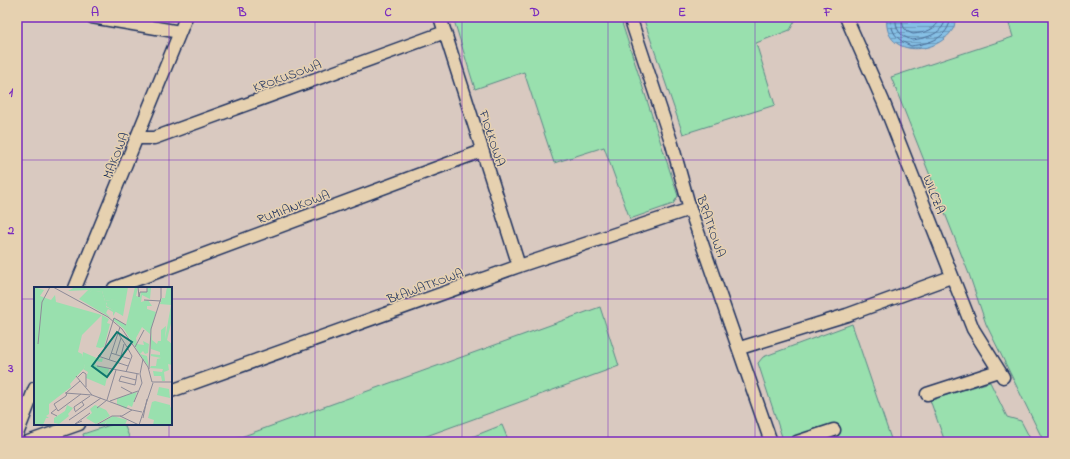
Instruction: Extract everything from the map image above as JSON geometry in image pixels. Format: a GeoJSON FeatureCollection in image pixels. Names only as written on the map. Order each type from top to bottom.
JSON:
{"type":"FeatureCollection","features":[{"type":"Feature","properties":{"kind":"street"},"geometry":{"type":"LineString","coordinates":[[92,17],[180,32]]}},
{"type":"Feature","properties":{"kind":"street","name":"MAKOWA"},"geometry":{"type":"LineString","coordinates":[[75,287],[186,17]]}},
{"type":"Feature","properties":{"kind":"street","name":"FIOŁKOWA"},"geometry":{"type":"LineString","coordinates":[[440,17],[519,266]]}},
{"type":"Feature","properties":{"kind":"street","name":"BRATKOWA"},"geometry":{"type":"LineString","coordinates":[[630,17],[672,144],[690,209],[740,348],[771,442]]}},
{"type":"Feature","properties":{"kind":"street","name":"WILCZA"},"geometry":{"type":"LineString","coordinates":[[846,17],[883,101],[951,277],[973,328],[1000,374],[926,394]]}},
{"type":"Feature","properties":{"kind":"street","name":"KROKUSOWA"},"geometry":{"type":"LineString","coordinates":[[137,138],[154,138],[445,32]]}},
{"type":"Feature","properties":{"kind":"street","name":"RUMIANKOWA"},"geometry":{"type":"LineString","coordinates":[[117,287],[482,151]]}},
{"type":"Feature","properties":{"kind":"street","name":"BŁAWATKOWA"},"geometry":{"type":"LineString","coordinates":[[172,391],[519,266],[690,209]]}},
{"type":"Feature","properties":{"kind":"street"},"geometry":{"type":"LineString","coordinates":[[740,348],[847,315],[951,277]]}},
{"type":"Feature","properties":{"kind":"street"},"geometry":{"type":"LineString","coordinates":[[17,434],[34,391]]}},
{"type":"Feature","properties":{"kind":"street"},"geometry":{"type":"LineString","coordinates":[[28,442],[76,425]]}},
{"type":"Feature","properties":{"kind":"street"},"geometry":{"type":"LineString","coordinates":[[797,442],[834,430]]}},
{"type":"Feature","properties":{"kind":"green space"},"geometry":{"type":"Polygon","coordinates":[[[453,17],[620,17],[678,196],[673,204],[630,219],[604,147],[554,163],[524,72],[475,89],[453,17]]]}},
{"type":"Feature","properties":{"kind":"green space"},"geometry":{"type":"Polygon","coordinates":[[[643,17],[793,17],[795,21],[790,30],[756,43],[775,105],[683,134],[643,17]]]}},
{"type":"Feature","properties":{"kind":"green space"},"geometry":{"type":"Polygon","coordinates":[[[1007,17],[1053,17],[1053,442],[1044,442],[986,324],[969,274],[891,77],[1013,37],[1007,17]]]}},
{"type":"Feature","properties":{"kind":"green space"},"geometry":{"type":"Polygon","coordinates":[[[600,307],[619,366],[410,442],[227,442],[600,307]]]}},
{"type":"Feature","properties":{"kind":"green space"},"geometry":{"type":"Polygon","coordinates":[[[852,324],[892,442],[839,442],[837,437],[840,427],[832,424],[783,440],[758,363],[763,357],[852,324]]]}},
{"type":"Feature","properties":{"kind":"green space"},"geometry":{"type":"Polygon","coordinates":[[[990,382],[1007,417],[1021,421],[1032,442],[939,442],[944,439],[930,400],[990,382]]]}},
{"type":"Feature","properties":{"kind":"green space"},"geometry":{"type":"Polygon","coordinates":[[[110,425],[124,425],[131,442],[85,442],[83,434],[110,425]]]}},
{"type":"Feature","properties":{"kind":"green space"},"geometry":{"type":"Polygon","coordinates":[[[502,425],[509,442],[459,442],[502,425]]]}},
{"type":"Feature","properties":{"kind":"water"},"geometry":{"type":"Polygon","coordinates":[[[887,17],[955,17],[955,22],[953,29],[945,38],[935,45],[923,48],[912,48],[901,46],[893,40],[888,30],[887,17]]]}}]}
